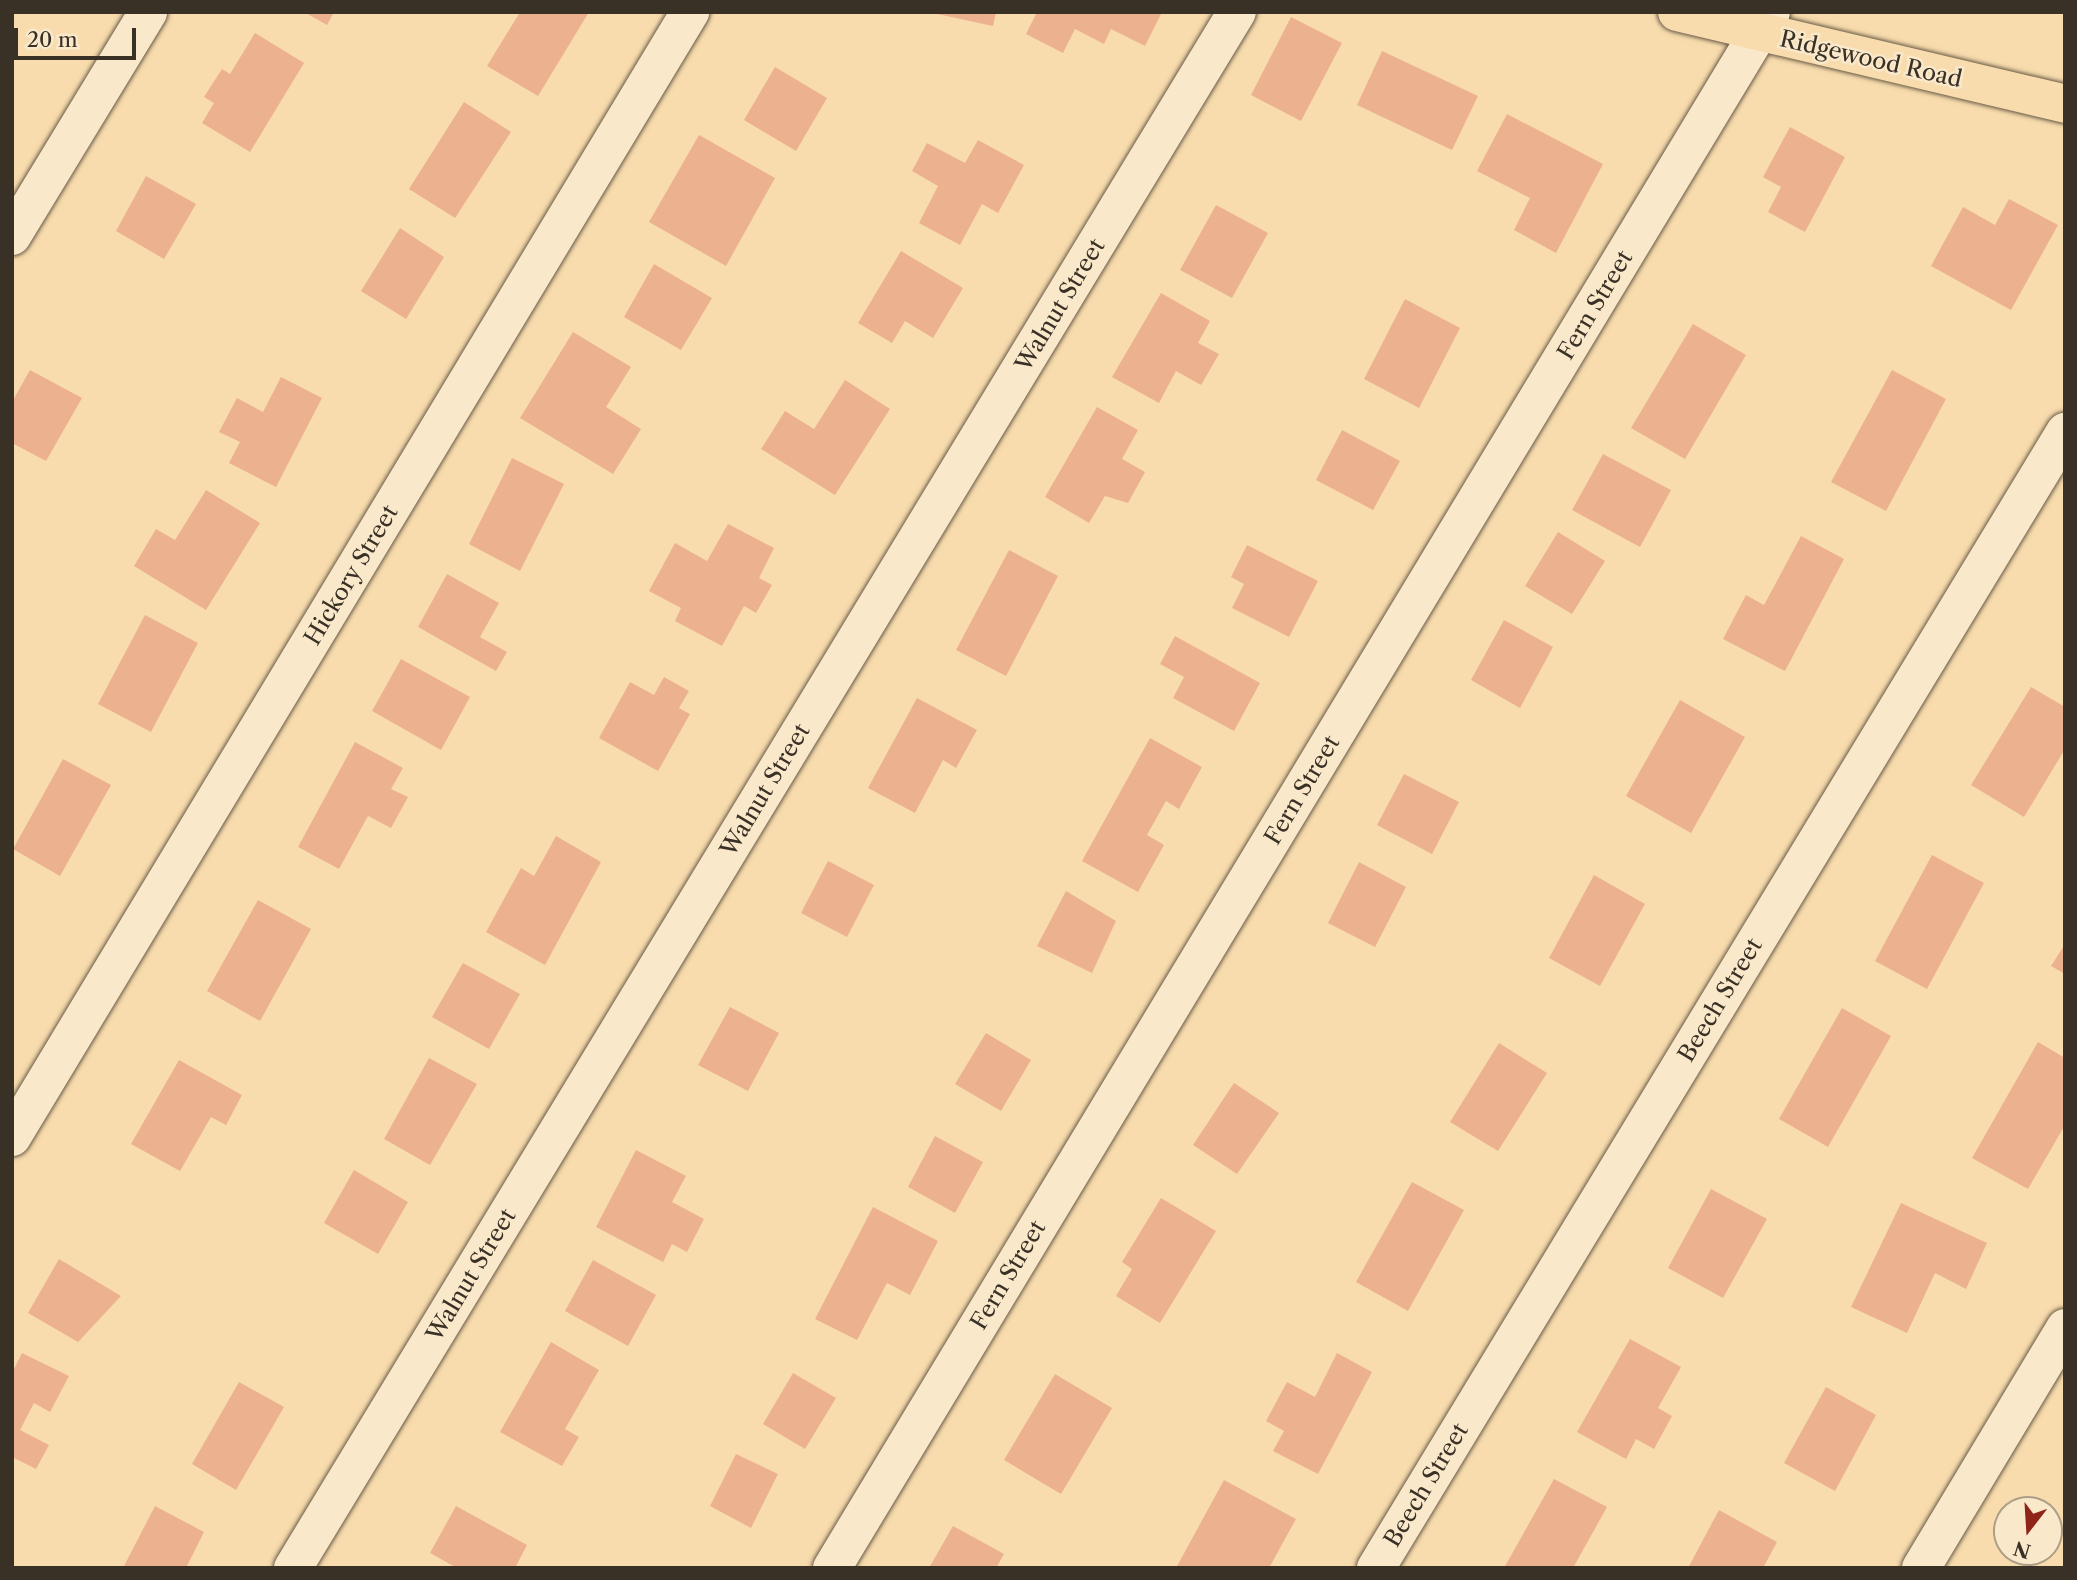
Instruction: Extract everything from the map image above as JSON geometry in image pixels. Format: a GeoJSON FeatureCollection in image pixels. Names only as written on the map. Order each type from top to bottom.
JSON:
{"type":"FeatureCollection","features":[{"type":"Feature","properties":{"kind":"main road","name":"Ridgewood Road"},"geometry":{"type":"LineString","coordinates":[[1677,12],[1765,23],[2065,104]]}},
{"type":"Feature","properties":{"kind":"street"},"geometry":{"type":"LineString","coordinates":[[12,236],[148,12]]}},
{"type":"Feature","properties":{"kind":"street","name":"Hickory Street"},"geometry":{"type":"LineString","coordinates":[[12,1137],[690,12]]}},
{"type":"Feature","properties":{"kind":"street","name":"Walnut Street"},"geometry":{"type":"LineString","coordinates":[[293,1568],[1237,12]]}},
{"type":"Feature","properties":{"kind":"street","name":"Fern Street"},"geometry":{"type":"LineString","coordinates":[[832,1568],[1765,23]]}},
{"type":"Feature","properties":{"kind":"street","name":"Beech Street"},"geometry":{"type":"LineString","coordinates":[[1376,1568],[2065,432]]}},
{"type":"Feature","properties":{"kind":"street"},"geometry":{"type":"LineString","coordinates":[[1921,1568],[2065,1328]]}},
{"type":"Feature","properties":{"kind":"building"},"geometry":{"type":"Polygon","coordinates":[[[304,12],[334,12],[327,25],[304,12]]]}},
{"type":"Feature","properties":{"kind":"building"},"geometry":{"type":"Polygon","coordinates":[[[520,12],[589,12],[538,96],[487,66],[520,12]]]}},
{"type":"Feature","properties":{"kind":"building"},"geometry":{"type":"Polygon","coordinates":[[[928,12],[996,12],[993,26],[928,12]]]}},
{"type":"Feature","properties":{"kind":"building"},"geometry":{"type":"Polygon","coordinates":[[[1037,12],[1162,12],[1145,46],[1111,29],[1104,44],[1075,29],[1063,53],[1026,34],[1037,12]]]}},
{"type":"Feature","properties":{"kind":"building"},"geometry":{"type":"Polygon","coordinates":[[[1291,17],[1342,43],[1301,121],[1251,95],[1291,17]]]}},
{"type":"Feature","properties":{"kind":"building"},"geometry":{"type":"Polygon","coordinates":[[[255,33],[304,63],[250,152],[202,123],[214,103],[204,97],[222,69],[230,74],[255,33]]]}},
{"type":"Feature","properties":{"kind":"building"},"geometry":{"type":"Polygon","coordinates":[[[1382,51],[1478,96],[1452,150],[1357,105],[1382,51]]]}},
{"type":"Feature","properties":{"kind":"building"},"geometry":{"type":"Polygon","coordinates":[[[775,67],[827,98],[796,151],[744,120],[775,67]]]}},
{"type":"Feature","properties":{"kind":"building"},"geometry":{"type":"Polygon","coordinates":[[[464,102],[511,132],[455,218],[409,189],[464,102]]]}},
{"type":"Feature","properties":{"kind":"building"},"geometry":{"type":"Polygon","coordinates":[[[1507,114],[1603,164],[1556,253],[1514,230],[1530,198],[1477,171],[1507,114]]]}},
{"type":"Feature","properties":{"kind":"building"},"geometry":{"type":"Polygon","coordinates":[[[1790,127],[1845,157],[1805,232],[1768,212],[1781,187],[1763,177],[1790,127]]]}},
{"type":"Feature","properties":{"kind":"building"},"geometry":{"type":"Polygon","coordinates":[[[699,135],[775,178],[726,266],[649,222],[699,135]]]}},
{"type":"Feature","properties":{"kind":"building"},"geometry":{"type":"Polygon","coordinates":[[[978,140],[1024,165],[998,213],[982,204],[960,245],[919,223],[938,186],[912,171],[927,143],[965,163],[978,140]]]}},
{"type":"Feature","properties":{"kind":"building"},"geometry":{"type":"Polygon","coordinates":[[[146,176],[196,204],[164,259],[116,231],[146,176]]]}},
{"type":"Feature","properties":{"kind":"building"},"geometry":{"type":"Polygon","coordinates":[[[2009,199],[2058,225],[2011,310],[1931,266],[1963,207],[1995,225],[2009,199]]]}},
{"type":"Feature","properties":{"kind":"building"},"geometry":{"type":"Polygon","coordinates":[[[1216,205],[1268,233],[1232,298],[1180,270],[1216,205]]]}},
{"type":"Feature","properties":{"kind":"building"},"geometry":{"type":"Polygon","coordinates":[[[400,228],[444,257],[406,319],[361,291],[400,228]]]}},
{"type":"Feature","properties":{"kind":"building"},"geometry":{"type":"Polygon","coordinates":[[[901,251],[963,288],[933,338],[905,321],[892,343],[858,323],[901,251]]]}},
{"type":"Feature","properties":{"kind":"building"},"geometry":{"type":"Polygon","coordinates":[[[654,264],[712,298],[681,350],[624,317],[654,264]]]}},
{"type":"Feature","properties":{"kind":"building"},"geometry":{"type":"Polygon","coordinates":[[[1161,293],[1210,321],[1198,343],[1219,354],[1201,385],[1176,371],[1159,403],[1112,377],[1161,293]]]}},
{"type":"Feature","properties":{"kind":"building"},"geometry":{"type":"Polygon","coordinates":[[[1405,299],[1460,328],[1419,408],[1364,379],[1405,299]]]}},
{"type":"Feature","properties":{"kind":"building"},"geometry":{"type":"Polygon","coordinates":[[[1693,324],[1746,355],[1685,459],[1631,428],[1693,324]]]}},
{"type":"Feature","properties":{"kind":"building"},"geometry":{"type":"Polygon","coordinates":[[[573,332],[631,367],[606,407],[641,429],[613,474],[520,418],[573,332]]]}},
{"type":"Feature","properties":{"kind":"building"},"geometry":{"type":"Polygon","coordinates":[[[30,370],[82,398],[46,461],[12,443],[12,402],[30,370]]]}},
{"type":"Feature","properties":{"kind":"building"},"geometry":{"type":"Polygon","coordinates":[[[1892,370],[1946,399],[1886,511],[1831,482],[1892,370]]]}},
{"type":"Feature","properties":{"kind":"building"},"geometry":{"type":"Polygon","coordinates":[[[281,377],[322,398],[276,487],[229,463],[240,442],[219,432],[237,398],[263,412],[281,377]]]}},
{"type":"Feature","properties":{"kind":"building"},"geometry":{"type":"Polygon","coordinates":[[[845,380],[890,409],[835,495],[761,449],[785,411],[814,429],[845,380]]]}},
{"type":"Feature","properties":{"kind":"building"},"geometry":{"type":"Polygon","coordinates":[[[1097,407],[1138,430],[1122,459],[1145,472],[1128,503],[1105,496],[1089,523],[1045,497],[1097,407]]]}},
{"type":"Feature","properties":{"kind":"building"},"geometry":{"type":"Polygon","coordinates":[[[1342,430],[1400,461],[1373,510],[1316,480],[1342,430]]]}},
{"type":"Feature","properties":{"kind":"building"},"geometry":{"type":"Polygon","coordinates":[[[1603,454],[1671,490],[1640,547],[1572,510],[1603,454]]]}},
{"type":"Feature","properties":{"kind":"building"},"geometry":{"type":"Polygon","coordinates":[[[512,458],[564,484],[520,571],[469,544],[512,458]]]}},
{"type":"Feature","properties":{"kind":"building"},"geometry":{"type":"Polygon","coordinates":[[[206,490],[260,523],[206,610],[134,566],[156,529],[175,540],[206,490]]]}},
{"type":"Feature","properties":{"kind":"building"},"geometry":{"type":"Polygon","coordinates":[[[728,524],[774,548],[759,578],[772,585],[756,613],[744,606],[722,646],[675,621],[681,608],[649,591],[675,543],[707,561],[728,524]]]}},
{"type":"Feature","properties":{"kind":"building"},"geometry":{"type":"Polygon","coordinates":[[[1558,532],[1605,561],[1572,614],[1525,586],[1558,532]]]}},
{"type":"Feature","properties":{"kind":"building"},"geometry":{"type":"Polygon","coordinates":[[[1801,536],[1844,559],[1785,671],[1723,639],[1746,595],[1764,605],[1801,536]]]}},
{"type":"Feature","properties":{"kind":"building"},"geometry":{"type":"Polygon","coordinates":[[[1247,545],[1318,581],[1289,637],[1232,608],[1244,584],[1231,577],[1247,545]]]}},
{"type":"Feature","properties":{"kind":"building"},"geometry":{"type":"Polygon","coordinates":[[[1009,550],[1058,576],[1006,676],[956,650],[1009,550]]]}},
{"type":"Feature","properties":{"kind":"building"},"geometry":{"type":"Polygon","coordinates":[[[447,574],[499,603],[480,637],[507,652],[496,671],[418,627],[447,574]]]}},
{"type":"Feature","properties":{"kind":"building"},"geometry":{"type":"Polygon","coordinates":[[[145,615],[198,643],[151,732],[98,704],[145,615]]]}},
{"type":"Feature","properties":{"kind":"building"},"geometry":{"type":"Polygon","coordinates":[[[1504,620],[1553,647],[1520,708],[1471,680],[1504,620]]]}},
{"type":"Feature","properties":{"kind":"building"},"geometry":{"type":"Polygon","coordinates":[[[1175,636],[1260,683],[1234,731],[1173,698],[1184,677],[1160,664],[1175,636]]]}},
{"type":"Feature","properties":{"kind":"building"},"geometry":{"type":"Polygon","coordinates":[[[401,659],[470,697],[441,750],[372,711],[401,659]]]}},
{"type":"Feature","properties":{"kind":"building"},"geometry":{"type":"Polygon","coordinates":[[[664,677],[689,691],[679,708],[690,714],[658,771],[599,738],[630,682],[654,695],[664,677]]]}},
{"type":"Feature","properties":{"kind":"building"},"geometry":{"type":"Polygon","coordinates":[[[2031,687],[2065,707],[2065,749],[2024,817],[1971,785],[2031,687]]]}},
{"type":"Feature","properties":{"kind":"building"},"geometry":{"type":"Polygon","coordinates":[[[917,698],[977,730],[956,768],[943,760],[915,813],[868,788],[917,698]]]}},
{"type":"Feature","properties":{"kind":"building"},"geometry":{"type":"Polygon","coordinates":[[[1680,700],[1745,737],[1691,833],[1626,796],[1680,700]]]}},
{"type":"Feature","properties":{"kind":"building"},"geometry":{"type":"Polygon","coordinates":[[[1150,738],[1202,767],[1179,809],[1166,801],[1147,835],[1164,845],[1138,892],[1082,861],[1150,738]]]}},
{"type":"Feature","properties":{"kind":"building"},"geometry":{"type":"Polygon","coordinates":[[[355,742],[403,768],[391,789],[408,797],[391,828],[368,816],[339,869],[298,847],[355,742]]]}},
{"type":"Feature","properties":{"kind":"building"},"geometry":{"type":"Polygon","coordinates":[[[63,759],[111,785],[60,876],[13,849],[63,759]]]}},
{"type":"Feature","properties":{"kind":"building"},"geometry":{"type":"Polygon","coordinates":[[[1404,774],[1459,802],[1432,854],[1377,825],[1404,774]]]}},
{"type":"Feature","properties":{"kind":"building"},"geometry":{"type":"Polygon","coordinates":[[[556,836],[601,862],[545,965],[486,932],[521,868],[534,876],[556,836]]]}},
{"type":"Feature","properties":{"kind":"building"},"geometry":{"type":"Polygon","coordinates":[[[1932,855],[1984,883],[1927,989],[1875,961],[1932,855]]]}},
{"type":"Feature","properties":{"kind":"building"},"geometry":{"type":"Polygon","coordinates":[[[828,861],[874,885],[847,937],[801,913],[828,861]]]}},
{"type":"Feature","properties":{"kind":"building"},"geometry":{"type":"Polygon","coordinates":[[[1359,862],[1406,887],[1375,947],[1328,923],[1359,862]]]}},
{"type":"Feature","properties":{"kind":"building"},"geometry":{"type":"Polygon","coordinates":[[[1594,875],[1645,904],[1600,986],[1549,958],[1594,875]]]}},
{"type":"Feature","properties":{"kind":"building"},"geometry":{"type":"Polygon","coordinates":[[[1066,891],[1116,921],[1092,973],[1037,946],[1066,891]]]}},
{"type":"Feature","properties":{"kind":"building"},"geometry":{"type":"Polygon","coordinates":[[[258,900],[311,929],[260,1021],[207,991],[258,900]]]}},
{"type":"Feature","properties":{"kind":"building"},"geometry":{"type":"Polygon","coordinates":[[[2065,944],[2065,974],[2051,966],[2065,944]]]}},
{"type":"Feature","properties":{"kind":"building"},"geometry":{"type":"Polygon","coordinates":[[[463,963],[520,994],[489,1049],[432,1017],[463,963]]]}},
{"type":"Feature","properties":{"kind":"building"},"geometry":{"type":"Polygon","coordinates":[[[730,1007],[779,1033],[748,1091],[698,1065],[730,1007]]]}},
{"type":"Feature","properties":{"kind":"building"},"geometry":{"type":"Polygon","coordinates":[[[1842,1008],[1891,1036],[1828,1147],[1779,1119],[1842,1008]]]}},
{"type":"Feature","properties":{"kind":"building"},"geometry":{"type":"Polygon","coordinates":[[[986,1033],[1031,1060],[1001,1111],[955,1084],[986,1033]]]}},
{"type":"Feature","properties":{"kind":"building"},"geometry":{"type":"Polygon","coordinates":[[[2038,1042],[2065,1058],[2065,1125],[2028,1189],[1972,1158],[2038,1042]]]}},
{"type":"Feature","properties":{"kind":"building"},"geometry":{"type":"Polygon","coordinates":[[[1499,1043],[1547,1073],[1498,1151],[1450,1122],[1499,1043]]]}},
{"type":"Feature","properties":{"kind":"building"},"geometry":{"type":"Polygon","coordinates":[[[429,1058],[477,1084],[430,1165],[384,1139],[429,1058]]]}},
{"type":"Feature","properties":{"kind":"building"},"geometry":{"type":"Polygon","coordinates":[[[179,1060],[242,1095],[226,1125],[211,1117],[180,1171],[131,1144],[179,1060]]]}},
{"type":"Feature","properties":{"kind":"building"},"geometry":{"type":"Polygon","coordinates":[[[1234,1083],[1279,1113],[1237,1174],[1193,1145],[1234,1083]]]}},
{"type":"Feature","properties":{"kind":"building"},"geometry":{"type":"Polygon","coordinates":[[[935,1136],[983,1162],[955,1213],[908,1187],[935,1136]]]}},
{"type":"Feature","properties":{"kind":"building"},"geometry":{"type":"Polygon","coordinates":[[[636,1150],[686,1176],[672,1202],[704,1219],[687,1252],[672,1244],[663,1262],[596,1227],[636,1150]]]}},
{"type":"Feature","properties":{"kind":"building"},"geometry":{"type":"Polygon","coordinates":[[[354,1170],[408,1202],[378,1254],[324,1223],[354,1170]]]}},
{"type":"Feature","properties":{"kind":"building"},"geometry":{"type":"Polygon","coordinates":[[[1412,1182],[1464,1210],[1408,1311],[1356,1282],[1412,1182]]]}},
{"type":"Feature","properties":{"kind":"building"},"geometry":{"type":"Polygon","coordinates":[[[1711,1189],[1767,1219],[1723,1298],[1668,1268],[1711,1189]]]}},
{"type":"Feature","properties":{"kind":"building"},"geometry":{"type":"Polygon","coordinates":[[[1161,1198],[1216,1231],[1160,1323],[1116,1296],[1132,1269],[1122,1262],[1161,1198]]]}},
{"type":"Feature","properties":{"kind":"building"},"geometry":{"type":"Polygon","coordinates":[[[1901,1203],[1987,1243],[1966,1289],[1935,1273],[1907,1333],[1851,1307],[1901,1203]]]}},
{"type":"Feature","properties":{"kind":"building"},"geometry":{"type":"Polygon","coordinates":[[[873,1207],[938,1241],[910,1295],[887,1283],[857,1340],[815,1319],[873,1207]]]}},
{"type":"Feature","properties":{"kind":"building"},"geometry":{"type":"Polygon","coordinates":[[[59,1259],[121,1296],[78,1342],[28,1313],[59,1259]]]}},
{"type":"Feature","properties":{"kind":"building"},"geometry":{"type":"Polygon","coordinates":[[[593,1260],[656,1295],[628,1346],[565,1311],[593,1260]]]}},
{"type":"Feature","properties":{"kind":"building"},"geometry":{"type":"Polygon","coordinates":[[[1630,1339],[1681,1367],[1658,1408],[1672,1416],[1654,1449],[1636,1439],[1626,1459],[1577,1432],[1630,1339]]]}},
{"type":"Feature","properties":{"kind":"building"},"geometry":{"type":"Polygon","coordinates":[[[551,1342],[599,1370],[565,1429],[579,1437],[562,1466],[500,1432],[551,1342]]]}},
{"type":"Feature","properties":{"kind":"building"},"geometry":{"type":"Polygon","coordinates":[[[22,1353],[69,1376],[50,1412],[34,1403],[20,1430],[49,1445],[36,1469],[12,1457],[12,1373],[22,1353]]]}},
{"type":"Feature","properties":{"kind":"building"},"geometry":{"type":"Polygon","coordinates":[[[1337,1353],[1372,1372],[1318,1474],[1273,1451],[1284,1431],[1266,1421],[1287,1382],[1315,1397],[1337,1353]]]}},
{"type":"Feature","properties":{"kind":"building"},"geometry":{"type":"Polygon","coordinates":[[[793,1373],[836,1398],[805,1449],[763,1424],[793,1373]]]}},
{"type":"Feature","properties":{"kind":"building"},"geometry":{"type":"Polygon","coordinates":[[[1055,1374],[1112,1408],[1061,1494],[1004,1460],[1055,1374]]]}},
{"type":"Feature","properties":{"kind":"building"},"geometry":{"type":"Polygon","coordinates":[[[239,1382],[284,1407],[236,1490],[192,1464],[239,1382]]]}},
{"type":"Feature","properties":{"kind":"building"},"geometry":{"type":"Polygon","coordinates":[[[1826,1387],[1876,1415],[1835,1491],[1784,1463],[1826,1387]]]}},
{"type":"Feature","properties":{"kind":"building"},"geometry":{"type":"Polygon","coordinates":[[[736,1454],[778,1474],[751,1528],[710,1506],[736,1454]]]}},
{"type":"Feature","properties":{"kind":"building"},"geometry":{"type":"Polygon","coordinates":[[[1554,1479],[1607,1507],[1573,1568],[1504,1568],[1554,1479]]]}},
{"type":"Feature","properties":{"kind":"building"},"geometry":{"type":"Polygon","coordinates":[[[1224,1480],[1296,1519],[1269,1568],[1176,1568],[1224,1480]]]}},
{"type":"Feature","properties":{"kind":"building"},"geometry":{"type":"Polygon","coordinates":[[[155,1506],[204,1532],[186,1568],[123,1568],[155,1506]]]}},
{"type":"Feature","properties":{"kind":"building"},"geometry":{"type":"Polygon","coordinates":[[[456,1506],[527,1545],[515,1568],[457,1568],[430,1553],[456,1506]]]}},
{"type":"Feature","properties":{"kind":"building"},"geometry":{"type":"Polygon","coordinates":[[[1719,1510],[1777,1542],[1763,1568],[1688,1568],[1719,1510]]]}},
{"type":"Feature","properties":{"kind":"building"},"geometry":{"type":"Polygon","coordinates":[[[953,1526],[1004,1554],[996,1568],[929,1568],[953,1526]]]}}]}
